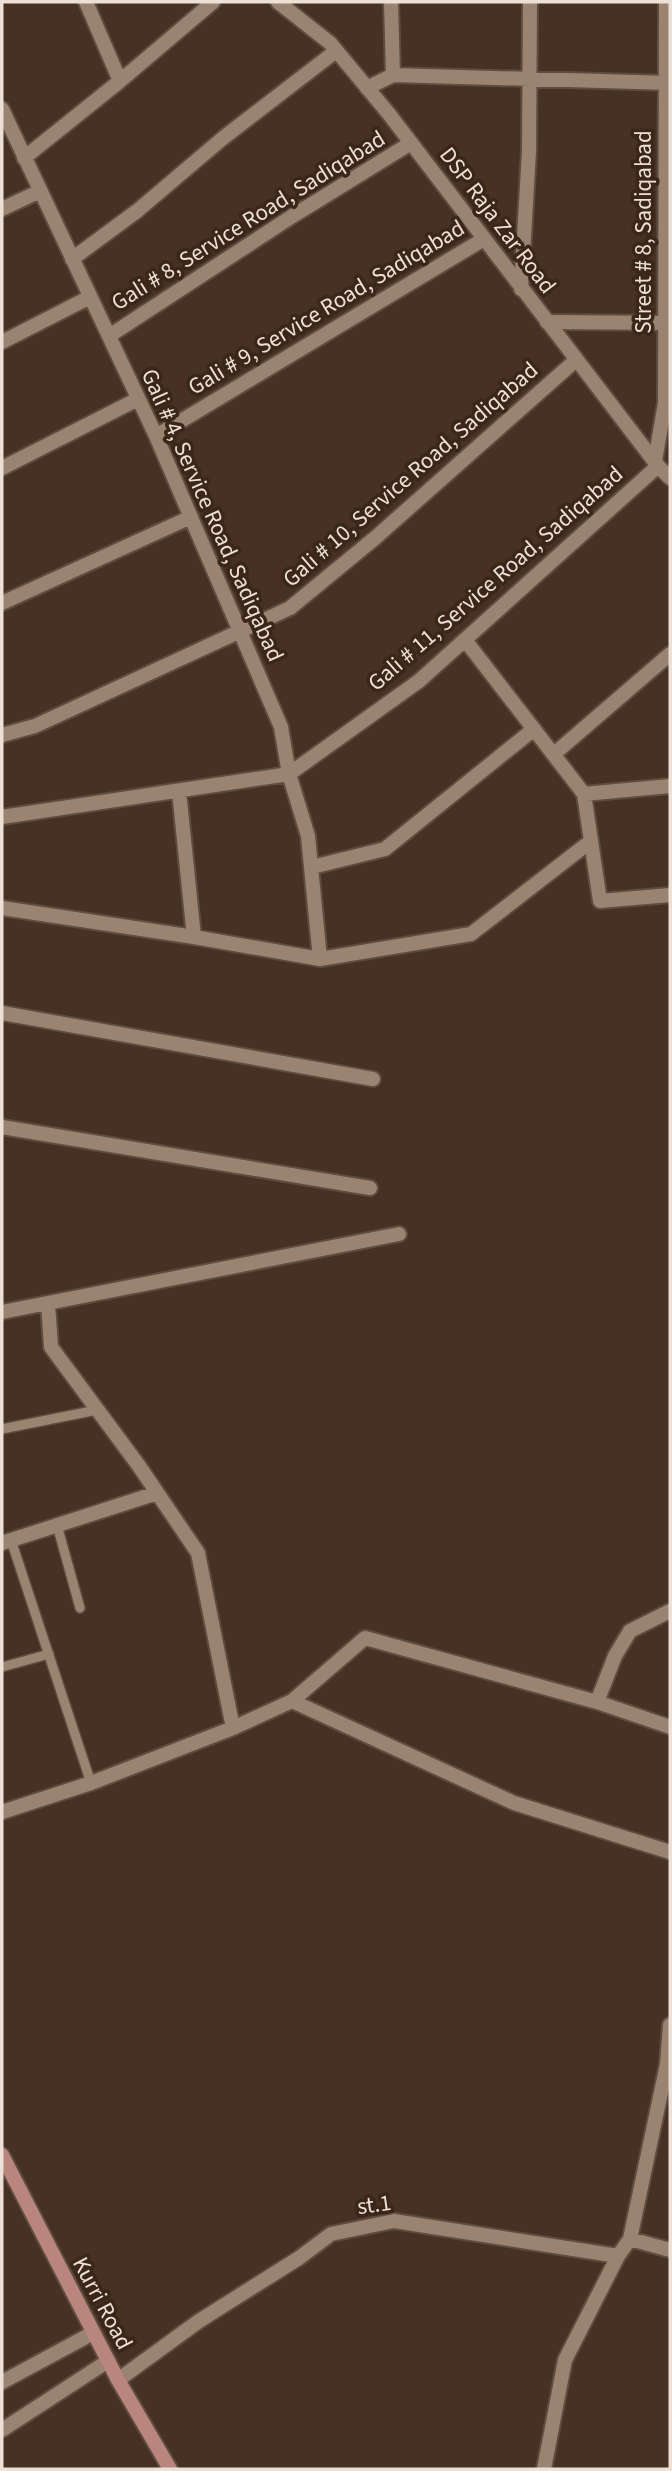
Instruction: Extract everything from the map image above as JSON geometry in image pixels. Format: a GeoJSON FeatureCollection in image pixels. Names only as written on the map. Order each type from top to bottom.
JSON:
{"type":"FeatureCollection","features":[{"type":"Feature","properties":{"kind":"main road","name":"Kurri Road"},"geometry":{"type":"LineString","coordinates":[[2,2155],[118,2380],[170,2469]]}},
{"type":"Feature","properties":{"kind":"street"},"geometry":{"type":"LineString","coordinates":[[86,2],[120,81]]}},
{"type":"Feature","properties":{"kind":"street"},"geometry":{"type":"LineString","coordinates":[[24,158],[213,2]]}},
{"type":"Feature","properties":{"kind":"street","name":"DSP Raja Zar Road"},"geometry":{"type":"LineString","coordinates":[[278,2],[330,43],[411,143],[521,289],[670,478]]}},
{"type":"Feature","properties":{"kind":"street"},"geometry":{"type":"LineString","coordinates":[[391,2],[393,75]]}},
{"type":"Feature","properties":{"kind":"street"},"geometry":{"type":"LineString","coordinates":[[521,289],[529,151],[530,2]]}},
{"type":"Feature","properties":{"kind":"street","name":"Street # 8, Sadiqabad"},"geometry":{"type":"LineString","coordinates":[[656,463],[665,403],[668,323],[666,2]]}},
{"type":"Feature","properties":{"kind":"street"},"geometry":{"type":"LineString","coordinates":[[72,259],[137,211],[223,138],[336,51]]}},
{"type":"Feature","properties":{"kind":"street"},"geometry":{"type":"LineString","coordinates":[[367,88],[393,75],[668,82]]}},
{"type":"Feature","properties":{"kind":"street","name":"Gali # 4, Service Road, Sadiqabad"},"geometry":{"type":"LineString","coordinates":[[2,109],[156,436],[281,727],[289,775],[308,836],[320,959]]}},
{"type":"Feature","properties":{"kind":"street","name":"Gali # 8, Service Road, Sadiqabad"},"geometry":{"type":"LineString","coordinates":[[109,336],[291,217],[411,143]]}},
{"type":"Feature","properties":{"kind":"street"},"geometry":{"type":"LineString","coordinates":[[2,209],[40,191]]}},
{"type":"Feature","properties":{"kind":"street","name":"Gali # 9, Service Road, Sadiqabad"},"geometry":{"type":"LineString","coordinates":[[156,436],[484,239]]}},
{"type":"Feature","properties":{"kind":"street"},"geometry":{"type":"LineString","coordinates":[[2,342],[90,297]]}},
{"type":"Feature","properties":{"kind":"street"},"geometry":{"type":"LineString","coordinates":[[547,322],[668,323]]}},
{"type":"Feature","properties":{"kind":"street","name":"Gali # 10, Service Road, Sadiqabad"},"geometry":{"type":"LineString","coordinates":[[2,735],[35,726],[290,608],[375,538],[576,360]]}},
{"type":"Feature","properties":{"kind":"street"},"geometry":{"type":"LineString","coordinates":[[2,468],[138,399]]}},
{"type":"Feature","properties":{"kind":"street","name":"Gali # 11, Service Road, Sadiqabad"},"geometry":{"type":"LineString","coordinates":[[2,817],[289,775],[419,681],[656,463]]}},
{"type":"Feature","properties":{"kind":"street"},"geometry":{"type":"LineString","coordinates":[[2,603],[191,517]]}},
{"type":"Feature","properties":{"kind":"street"},"geometry":{"type":"LineString","coordinates":[[464,640],[584,794],[600,901],[670,895]]}},
{"type":"Feature","properties":{"kind":"street"},"geometry":{"type":"LineString","coordinates":[[554,754],[670,654]]}},
{"type":"Feature","properties":{"kind":"street"},"geometry":{"type":"LineString","coordinates":[[312,867],[385,849],[534,729]]}},
{"type":"Feature","properties":{"kind":"street"},"geometry":{"type":"LineString","coordinates":[[584,794],[670,786]]}},
{"type":"Feature","properties":{"kind":"street"},"geometry":{"type":"LineString","coordinates":[[179,791],[194,937]]}},
{"type":"Feature","properties":{"kind":"street"},"geometry":{"type":"LineString","coordinates":[[2,908],[320,959],[471,934],[591,841]]}},
{"type":"Feature","properties":{"kind":"street"},"geometry":{"type":"LineString","coordinates":[[2,1013],[373,1079]]}},
{"type":"Feature","properties":{"kind":"street"},"geometry":{"type":"LineString","coordinates":[[2,1127],[370,1188]]}},
{"type":"Feature","properties":{"kind":"street"},"geometry":{"type":"LineString","coordinates":[[2,1312],[399,1234]]}},
{"type":"Feature","properties":{"kind":"street"},"geometry":{"type":"LineString","coordinates":[[48,1303],[51,1347],[198,1553],[233,1728]]}},
{"type":"Feature","properties":{"kind":"street"},"geometry":{"type":"LineString","coordinates":[[6,1541],[157,1493]]}},
{"type":"Feature","properties":{"kind":"street"},"geometry":{"type":"LineString","coordinates":[[597,1702],[615,1656],[630,1631],[670,1611]]}},
{"type":"Feature","properties":{"kind":"street"},"geometry":{"type":"LineString","coordinates":[[2,1812],[91,1783],[233,1728],[292,1701],[365,1638],[597,1702],[670,1727]]}},
{"type":"Feature","properties":{"kind":"street"},"geometry":{"type":"LineString","coordinates":[[292,1701],[514,1803],[670,1852]]}},
{"type":"Feature","properties":{"kind":"street"},"geometry":{"type":"LineString","coordinates":[[544,2469],[565,2360],[618,2256],[630,2239],[668,2064],[670,2025]]}},
{"type":"Feature","properties":{"kind":"street","name":"st.1"},"geometry":{"type":"LineString","coordinates":[[118,2380],[199,2321],[299,2258],[331,2234],[394,2221],[618,2256]]}},
{"type":"Feature","properties":{"kind":"street"},"geometry":{"type":"LineString","coordinates":[[630,2239],[670,2249]]}},
{"type":"Feature","properties":{"kind":"street"},"geometry":{"type":"LineString","coordinates":[[2,2382],[93,2333]]}},
{"type":"Feature","properties":{"kind":"street"},"geometry":{"type":"LineString","coordinates":[[2,2430],[108,2361]]}},
{"type":"Feature","properties":{"kind":"lane"},"geometry":{"type":"LineString","coordinates":[[2,1429],[97,1410]]}},
{"type":"Feature","properties":{"kind":"lane"},"geometry":{"type":"LineString","coordinates":[[57,1525],[80,1608]]}},
{"type":"Feature","properties":{"kind":"lane"},"geometry":{"type":"LineString","coordinates":[[6,1541],[49,1654],[91,1783]]}},
{"type":"Feature","properties":{"kind":"lane"},"geometry":{"type":"LineString","coordinates":[[2,1667],[49,1654]]}}]}
